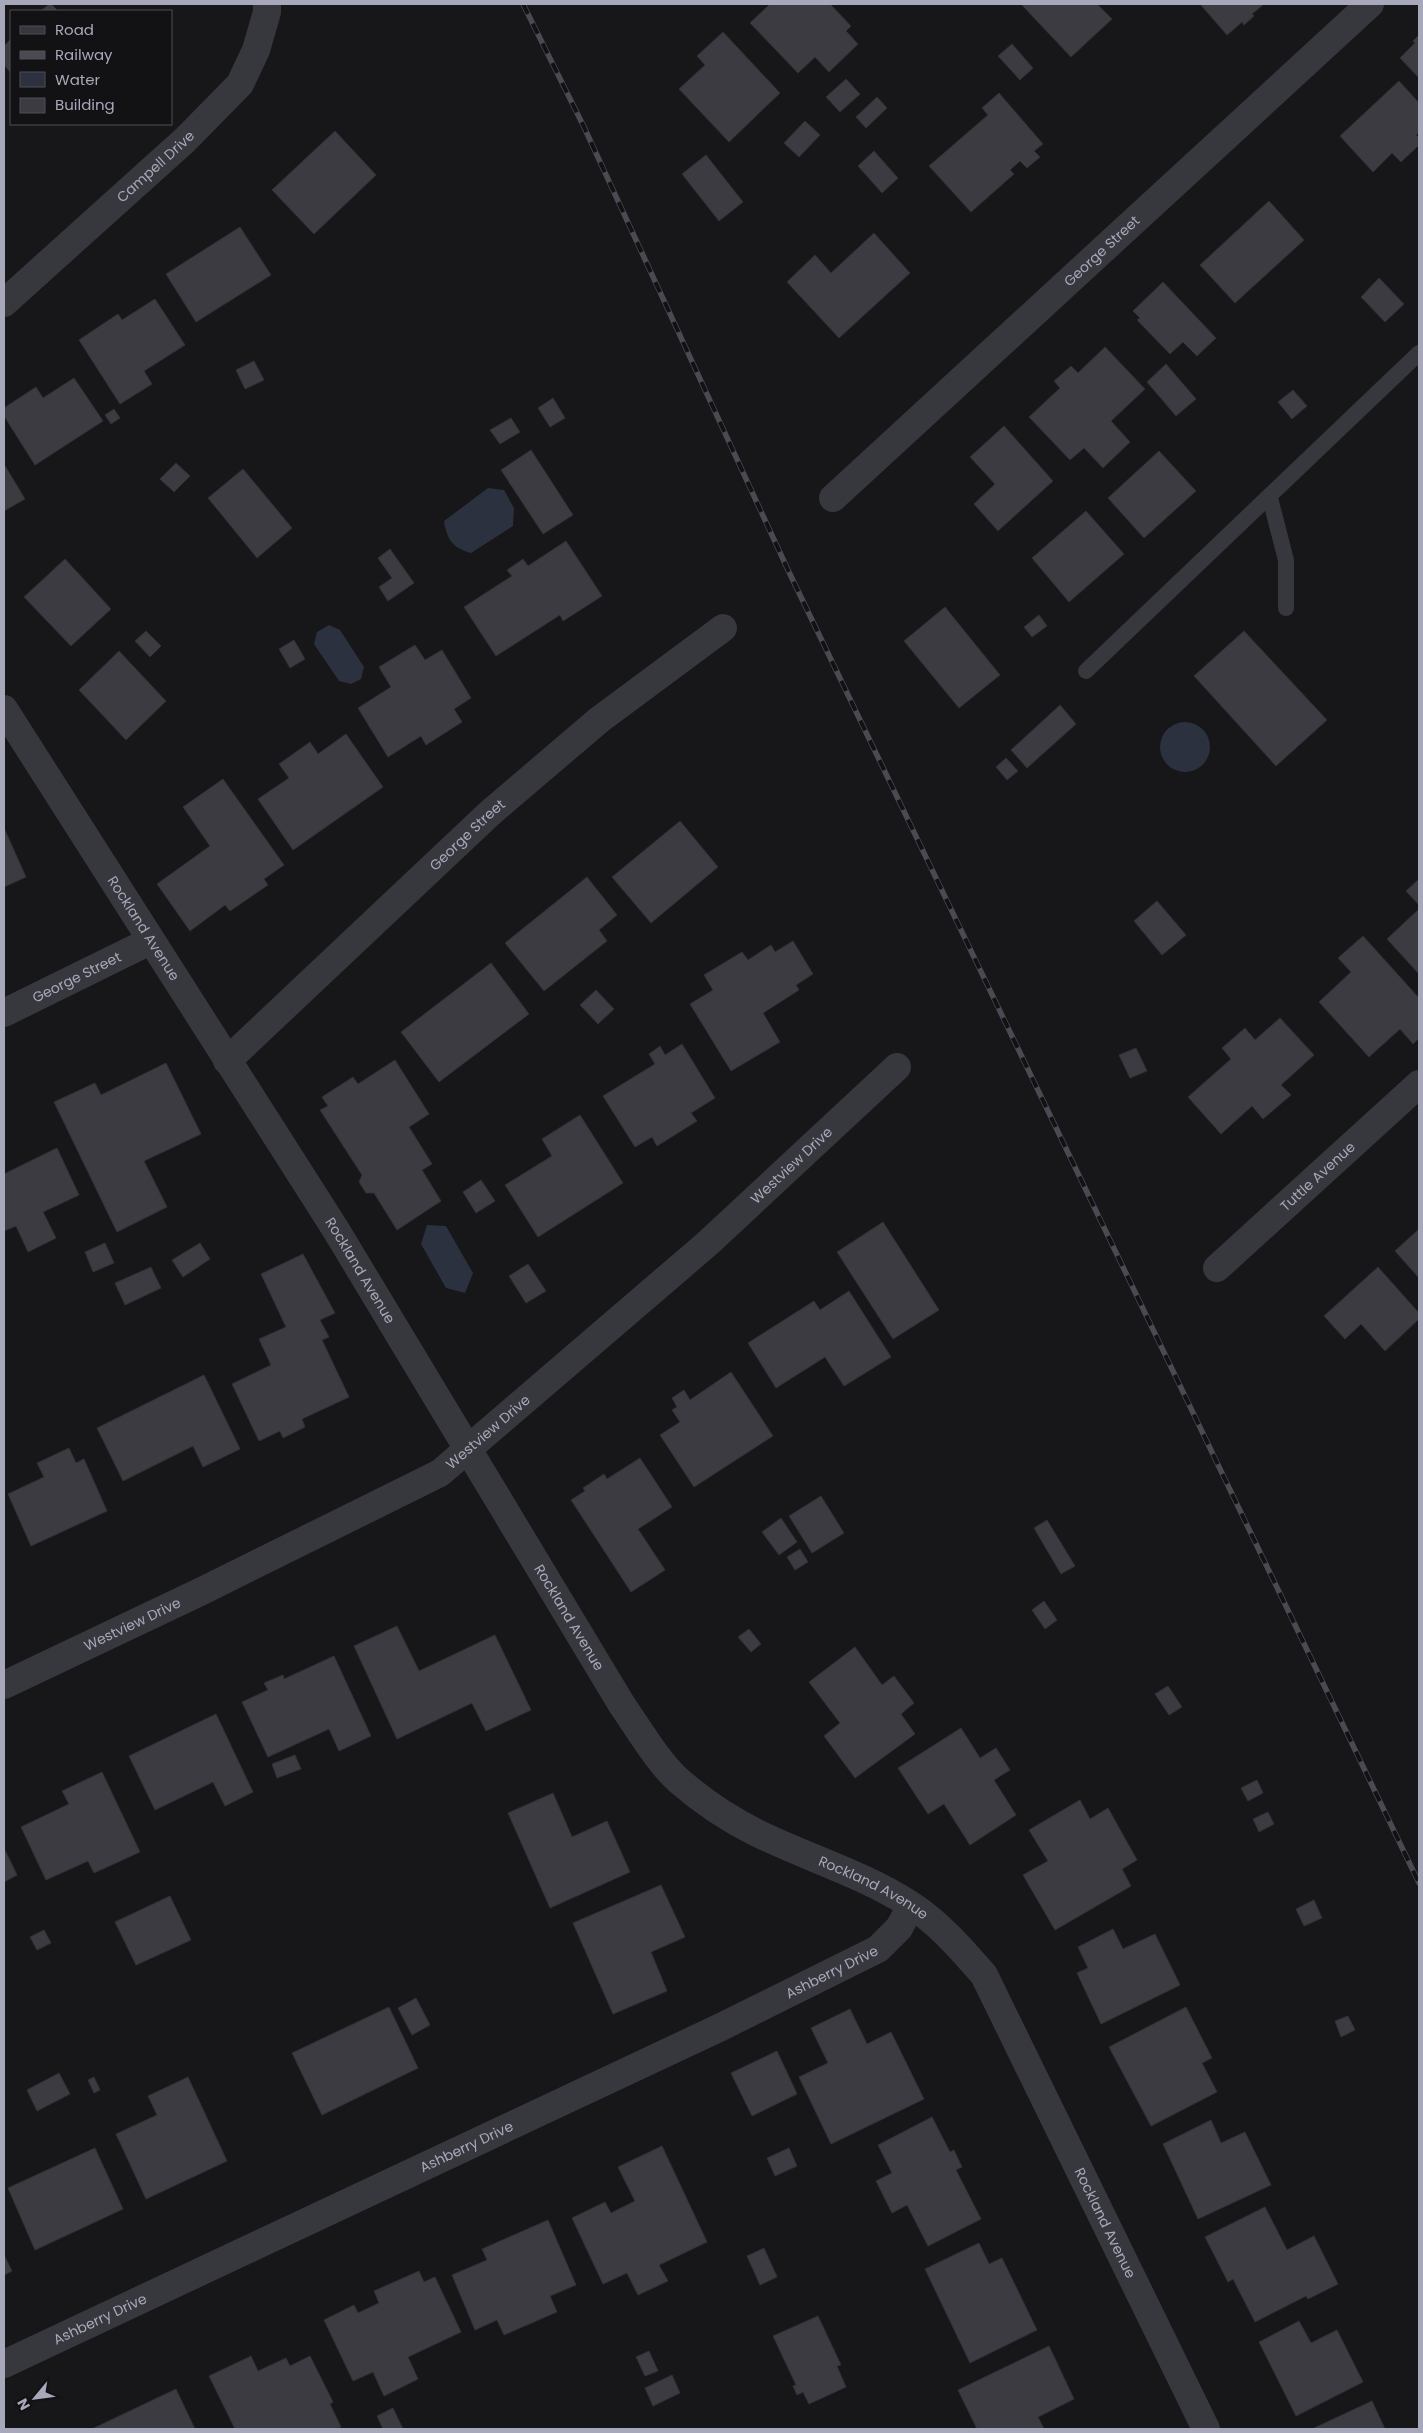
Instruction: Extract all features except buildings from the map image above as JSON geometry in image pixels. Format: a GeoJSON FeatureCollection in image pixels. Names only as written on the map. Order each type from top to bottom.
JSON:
{"type":"FeatureCollection","features":[{"type":"Feature","properties":{"kind":"street","name":"Campell Drive"},"geometry":{"type":"LineString","coordinates":[[4,303],[185,140],[240,84],[256,50],[267,12],[267,4]]}},
{"type":"Feature","properties":{"kind":"street","name":"George Street"},"geometry":{"type":"LineString","coordinates":[[833,498],[1370,4]]}},
{"type":"Feature","properties":{"kind":"street","name":"George Street"},"geometry":{"type":"LineString","coordinates":[[227,1061],[490,813],[599,720],[723,628]]}},
{"type":"Feature","properties":{"kind":"street","name":"Rockland Avenue"},"geometry":{"type":"LineString","coordinates":[[4,709],[150,941],[336,1230],[622,1705],[650,1746],[677,1779],[713,1808],[757,1833],[862,1878],[912,1906],[947,1934],[984,1976],[1206,2429]]}},
{"type":"Feature","properties":{"kind":"street","name":"George Street"},"geometry":{"type":"LineString","coordinates":[[4,1013],[150,941]]}},
{"type":"Feature","properties":{"kind":"street","name":"Westview Drive"},"geometry":{"type":"LineString","coordinates":[[4,1685],[202,1591],[440,1473],[708,1242],[897,1067]]}},
{"type":"Feature","properties":{"kind":"street","name":"Tuttle Avenue"},"geometry":{"type":"LineString","coordinates":[[1217,1268],[1419,1084]]}},
{"type":"Feature","properties":{"kind":"street","name":"Ashberry Drive"},"geometry":{"type":"LineString","coordinates":[[4,2364],[721,2027],[878,1949],[899,1928],[912,1906]]}},
{"type":"Feature","properties":{"kind":"lane"},"geometry":{"type":"LineString","coordinates":[[1086,671],[1270,498],[1419,353]]}},
{"type":"Feature","properties":{"kind":"lane"},"geometry":{"type":"LineString","coordinates":[[1270,498],[1286,560],[1286,608]]}},
{"type":"Feature","properties":{"kind":"water"},"geometry":{"type":"Polygon","coordinates":[[[488,488],[504,490],[514,508],[513,526],[471,553],[455,546],[449,538],[444,521],[488,488]]]}},
{"type":"Feature","properties":{"kind":"water"},"geometry":{"type":"Polygon","coordinates":[[[329,625],[340,630],[364,667],[361,679],[351,684],[339,681],[314,644],[317,632],[329,625]]]}},
{"type":"Feature","properties":{"kind":"water"},"geometry":{"type":"Polygon","coordinates":[[[1180,722],[1190,722],[1203,729],[1210,742],[1210,752],[1203,765],[1190,772],[1180,772],[1171,768],[1164,761],[1160,752],[1160,742],[1164,733],[1171,726],[1180,722]]]}},
{"type":"Feature","properties":{"kind":"water"},"geometry":{"type":"Polygon","coordinates":[[[427,1225],[446,1226],[473,1273],[465,1293],[446,1288],[421,1244],[427,1225]]]}},
{"type":"Feature","properties":{"kind":"railway"},"geometry":{"type":"LineString","coordinates":[[523,4],[584,127],[788,570],[1419,1883]]}}]}
